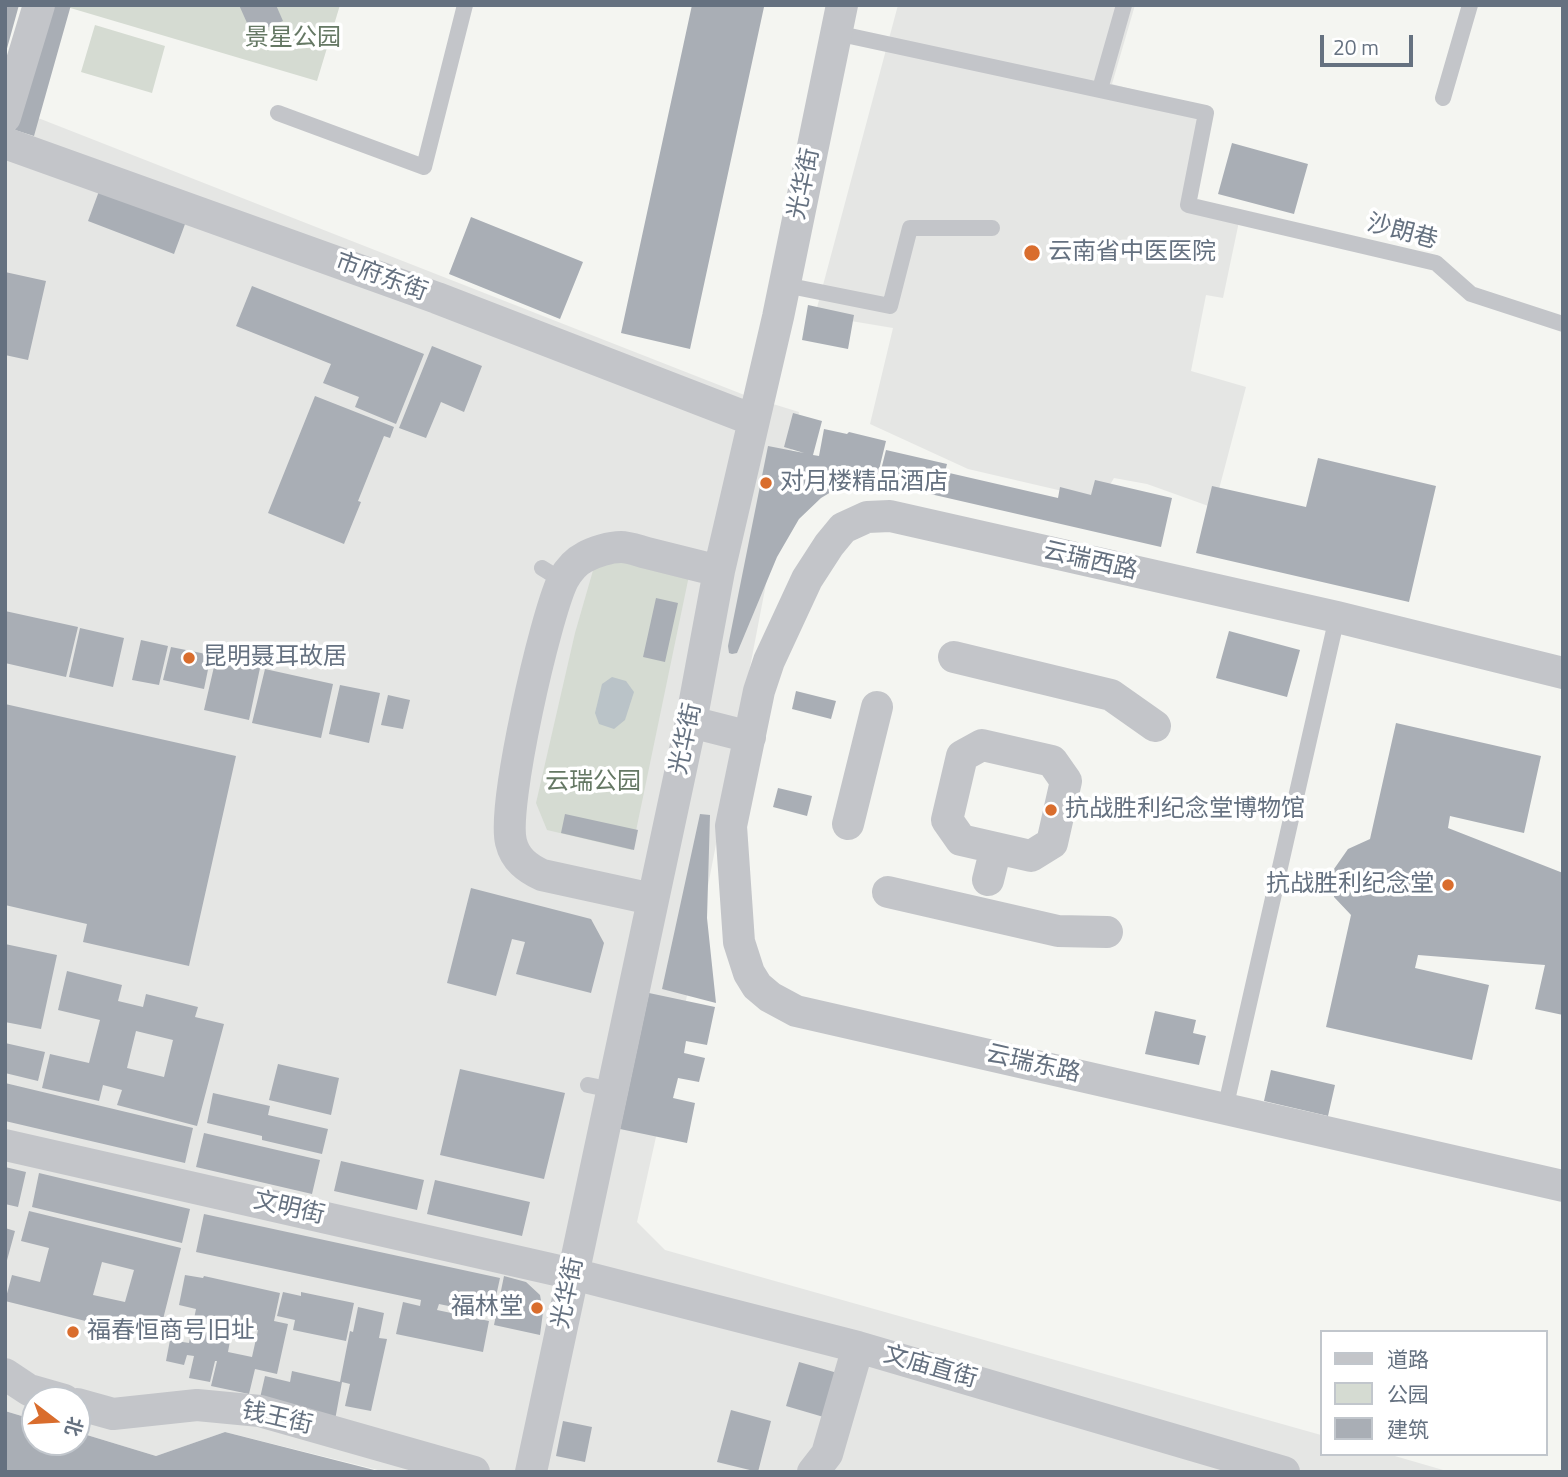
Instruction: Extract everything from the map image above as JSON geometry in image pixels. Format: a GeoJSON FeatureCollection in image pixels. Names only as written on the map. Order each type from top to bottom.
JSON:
{"type":"FeatureCollection","features":[{"type":"Feature","properties":{"kind":"street"},"geometry":{"type":"LineString","coordinates":[[5,117],[39,5]]}},
{"type":"Feature","properties":{"kind":"street","name":"光华街"},"geometry":{"type":"LineString","coordinates":[[531,1472],[573,1274],[600,1088],[652,899],[691,722],[719,571],[785,285],[839,19]]}},
{"type":"Feature","properties":{"kind":"street","name":"市府东街"},"geometry":{"type":"LineString","coordinates":[[5,144],[436,298],[753,420]]}},
{"type":"Feature","properties":{"kind":"street","name":"云瑞西路"},"geometry":{"type":"LineString","coordinates":[[750,737],[769,661],[807,579],[829,545],[844,528],[867,517],[890,516],[1337,617],[1563,673]]}},
{"type":"Feature","properties":{"kind":"street"},"geometry":{"type":"LineString","coordinates":[[652,899],[542,875],[527,868],[517,857],[510,841],[513,789],[538,666],[552,575],[568,571],[586,557],[621,547],[719,571]]}},
{"type":"Feature","properties":{"kind":"street"},"geometry":{"type":"LineString","coordinates":[[954,657],[1111,695],[1154,726]]}},
{"type":"Feature","properties":{"kind":"street"},"geometry":{"type":"LineString","coordinates":[[848,824],[865,767],[877,707]]}},
{"type":"Feature","properties":{"kind":"street"},"geometry":{"type":"LineString","coordinates":[[691,722],[750,737]]}},
{"type":"Feature","properties":{"kind":"street","name":"云瑞东路"},"geometry":{"type":"LineString","coordinates":[[750,737],[731,826],[739,942],[749,973],[757,986],[770,997],[796,1011],[1563,1186]]}},
{"type":"Feature","properties":{"kind":"street"},"geometry":{"type":"LineString","coordinates":[[982,745],[1052,761],[1066,781],[1052,843],[1031,856],[996,848],[961,840],[947,820],[940,787],[962,756],[982,745]]}},
{"type":"Feature","properties":{"kind":"street"},"geometry":{"type":"LineString","coordinates":[[988,880],[996,848]]}},
{"type":"Feature","properties":{"kind":"street"},"geometry":{"type":"LineString","coordinates":[[888,892],[1058,931],[1107,932]]}},
{"type":"Feature","properties":{"kind":"street","name":"文明街"},"geometry":{"type":"LineString","coordinates":[[5,1145],[573,1274]]}},
{"type":"Feature","properties":{"kind":"street","name":"文庙直街"},"geometry":{"type":"LineString","coordinates":[[573,1274],[858,1347],[1284,1472]]}},
{"type":"Feature","properties":{"kind":"street"},"geometry":{"type":"LineString","coordinates":[[813,1472],[827,1454],[858,1347]]}},
{"type":"Feature","properties":{"kind":"street"},"geometry":{"type":"LineString","coordinates":[[5,1374],[23,1386]]}},
{"type":"Feature","properties":{"kind":"street","name":"钱王街"},"geometry":{"type":"LineString","coordinates":[[91,1408],[113,1414],[197,1405],[260,1411],[474,1472]]}},
{"type":"Feature","properties":{"kind":"lane"},"geometry":{"type":"LineString","coordinates":[[278,113],[424,167],[465,5]]}},
{"type":"Feature","properties":{"kind":"lane"},"geometry":{"type":"LineString","coordinates":[[839,19],[1100,89],[1124,5]]}},
{"type":"Feature","properties":{"kind":"lane"},"geometry":{"type":"LineString","coordinates":[[1443,98],[1470,5]]}},
{"type":"Feature","properties":{"kind":"lane","name":"沙朗巷"},"geometry":{"type":"LineString","coordinates":[[1100,89],[1206,113],[1188,205],[1436,262],[1471,294],[1563,324]]}},
{"type":"Feature","properties":{"kind":"lane"},"geometry":{"type":"LineString","coordinates":[[785,285],[890,306],[910,228],[992,228]]}},
{"type":"Feature","properties":{"kind":"lane"},"geometry":{"type":"LineString","coordinates":[[1225,1109],[1337,617]]}},
{"type":"Feature","properties":{"kind":"shaded area","name":"云南省中医医院"},"geometry":{"type":"Polygon","coordinates":[[[898,5],[1135,5],[1112,84],[1208,109],[1181,205],[1241,212],[1223,298],[1206,295],[1191,371],[1246,387],[1214,508],[1147,484],[1114,478],[1101,500],[968,469],[870,424],[893,328],[815,315],[898,5]]]}},
{"type":"Feature","properties":{"kind":"shaded area"},"geometry":{"type":"Polygon","coordinates":[[[5,105],[747,396],[799,412],[683,1016],[637,1222],[665,1250],[1320,1435],[1320,1456],[1395,1456],[1450,1472],[386,1472],[225,1432],[156,1456],[91,1436],[91,1386],[21,1386],[21,1416],[5,1411],[5,105]]]}},
{"type":"Feature","properties":{"kind":"shaded area"},"geometry":{"type":"Polygon","coordinates":[[[612,677],[626,681],[634,692],[625,720],[614,729],[599,724],[595,713],[602,684],[612,677]]]}},
{"type":"Feature","properties":{"kind":"green space","name":"景星公园"},"geometry":{"type":"Polygon","coordinates":[[[67,5],[340,5],[317,81],[67,5]]]}},
{"type":"Feature","properties":{"kind":"green space"},"geometry":{"type":"Polygon","coordinates":[[[95,25],[165,46],[152,93],[81,72],[95,25]]]}},
{"type":"Feature","properties":{"kind":"green space","name":"云瑞公园"},"geometry":{"type":"Polygon","coordinates":[[[596,560],[691,566],[632,850],[547,830],[536,803],[575,633],[596,560]]]}},
{"type":"Feature","properties":{"kind":"building"},"geometry":{"type":"Polygon","coordinates":[[[5,5],[19,5],[6,52],[5,52],[5,5]]]}},
{"type":"Feature","properties":{"kind":"building"},"geometry":{"type":"Polygon","coordinates":[[[50,5],[71,5],[34,136],[15,130],[50,5]]]}},
{"type":"Feature","properties":{"kind":"building"},"geometry":{"type":"Polygon","coordinates":[[[239,5],[276,5],[283,21],[252,34],[239,5]]]}},
{"type":"Feature","properties":{"kind":"building"},"geometry":{"type":"Polygon","coordinates":[[[692,5],[764,7],[690,349],[621,333],[692,5]]]}},
{"type":"Feature","properties":{"kind":"building"},"geometry":{"type":"Polygon","coordinates":[[[1232,143],[1308,164],[1294,214],[1218,194],[1232,143]]]}},
{"type":"Feature","properties":{"kind":"building"},"geometry":{"type":"Polygon","coordinates":[[[102,183],[188,216],[174,254],[88,221],[102,183]]]}},
{"type":"Feature","properties":{"kind":"building"},"geometry":{"type":"Polygon","coordinates":[[[471,217],[583,262],[560,319],[449,274],[471,217]]]}},
{"type":"Feature","properties":{"kind":"building"},"geometry":{"type":"Polygon","coordinates":[[[5,272],[46,281],[28,360],[5,355],[5,272]]]}},
{"type":"Feature","properties":{"kind":"building"},"geometry":{"type":"Polygon","coordinates":[[[252,286],[424,354],[396,424],[355,407],[359,397],[323,383],[331,364],[236,326],[252,286]]]}},
{"type":"Feature","properties":{"kind":"building"},"geometry":{"type":"Polygon","coordinates":[[[808,305],[854,315],[848,349],[802,340],[808,305]]]}},
{"type":"Feature","properties":{"kind":"building"},"geometry":{"type":"Polygon","coordinates":[[[432,346],[482,366],[464,412],[441,402],[426,438],[399,428],[432,346]]]}},
{"type":"Feature","properties":{"kind":"building"},"geometry":{"type":"Polygon","coordinates":[[[315,396],[394,427],[390,438],[384,436],[344,544],[268,513],[315,396]]]}},
{"type":"Feature","properties":{"kind":"building"},"geometry":{"type":"Polygon","coordinates":[[[793,413],[822,421],[813,455],[819,456],[824,429],[886,441],[876,482],[860,482],[836,489],[821,498],[799,519],[777,557],[737,653],[732,654],[729,653],[728,646],[768,446],[804,453],[784,447],[793,413]]]}},
{"type":"Feature","properties":{"kind":"building"},"geometry":{"type":"Polygon","coordinates":[[[886,450],[947,464],[945,472],[1058,498],[1060,487],[1091,495],[1095,480],[1172,498],[1161,547],[878,482],[886,450]]]}},
{"type":"Feature","properties":{"kind":"building"},"geometry":{"type":"Polygon","coordinates":[[[1318,458],[1436,486],[1409,602],[1196,553],[1212,486],[1306,507],[1318,458]]]}},
{"type":"Feature","properties":{"kind":"building"},"geometry":{"type":"Polygon","coordinates":[[[656,598],[678,603],[665,662],[643,657],[656,598]]]}},
{"type":"Feature","properties":{"kind":"building"},"geometry":{"type":"Polygon","coordinates":[[[5,611],[78,627],[66,677],[5,663],[5,611]]]}},
{"type":"Feature","properties":{"kind":"building"},"geometry":{"type":"Polygon","coordinates":[[[80,628],[124,638],[113,687],[69,677],[80,628]]]}},
{"type":"Feature","properties":{"kind":"building"},"geometry":{"type":"Polygon","coordinates":[[[1229,631],[1300,650],[1287,697],[1216,678],[1229,631]]]}},
{"type":"Feature","properties":{"kind":"building"},"geometry":{"type":"Polygon","coordinates":[[[141,640],[168,646],[159,685],[132,680],[141,640]]]}},
{"type":"Feature","properties":{"kind":"building"},"geometry":{"type":"Polygon","coordinates":[[[171,647],[211,655],[204,689],[163,680],[171,647]]]}},
{"type":"Feature","properties":{"kind":"building"},"geometry":{"type":"Polygon","coordinates":[[[216,658],[260,668],[249,720],[204,710],[216,658]]]}},
{"type":"Feature","properties":{"kind":"building"},"geometry":{"type":"Polygon","coordinates":[[[265,669],[333,684],[321,738],[252,723],[265,669]]]}},
{"type":"Feature","properties":{"kind":"building"},"geometry":{"type":"Polygon","coordinates":[[[340,685],[380,693],[369,743],[329,734],[340,685]]]}},
{"type":"Feature","properties":{"kind":"building"},"geometry":{"type":"Polygon","coordinates":[[[796,691],[836,701],[831,719],[792,709],[796,691]]]}},
{"type":"Feature","properties":{"kind":"building"},"geometry":{"type":"Polygon","coordinates":[[[388,695],[410,700],[403,729],[381,725],[388,695]]]}},
{"type":"Feature","properties":{"kind":"building"},"geometry":{"type":"Polygon","coordinates":[[[5,704],[236,756],[189,966],[83,942],[87,924],[5,905],[5,704]]]}},
{"type":"Feature","properties":{"kind":"building","name":"抗战胜利纪念堂"},"geometry":{"type":"Polygon","coordinates":[[[1396,723],[1541,756],[1524,833],[1450,816],[1448,828],[1563,873],[1563,1015],[1535,1009],[1545,965],[1418,955],[1415,968],[1489,985],[1472,1060],[1326,1027],[1351,915],[1334,897],[1334,869],[1348,849],[1370,839],[1396,723]]]}},
{"type":"Feature","properties":{"kind":"building"},"geometry":{"type":"Polygon","coordinates":[[[778,788],[812,796],[807,816],[773,807],[778,788]]]}},
{"type":"Feature","properties":{"kind":"building"},"geometry":{"type":"Polygon","coordinates":[[[565,814],[638,830],[634,850],[561,833],[565,814]]]}},
{"type":"Feature","properties":{"kind":"building"},"geometry":{"type":"Polygon","coordinates":[[[700,814],[710,815],[707,918],[716,1003],[662,989],[700,814]]]}},
{"type":"Feature","properties":{"kind":"building"},"geometry":{"type":"Polygon","coordinates":[[[471,888],[591,919],[604,943],[591,993],[516,974],[525,942],[512,939],[496,996],[447,983],[471,888]]]}},
{"type":"Feature","properties":{"kind":"building"},"geometry":{"type":"Polygon","coordinates":[[[5,944],[57,955],[41,1029],[5,1022],[5,944]]]}},
{"type":"Feature","properties":{"kind":"building"},"geometry":{"type":"Polygon","coordinates":[[[67,971],[122,985],[118,1001],[143,1007],[146,994],[198,1007],[195,1017],[224,1024],[197,1126],[117,1105],[122,1090],[103,1085],[99,1101],[42,1088],[50,1054],[89,1063],[100,1020],[58,1010],[67,971]],[[136,1031],[127,1068],[164,1077],[173,1040],[136,1031]]]}},
{"type":"Feature","properties":{"kind":"building"},"geometry":{"type":"Polygon","coordinates":[[[649,993],[715,1007],[707,1045],[686,1041],[684,1053],[705,1058],[699,1082],[678,1078],[673,1098],[695,1103],[687,1143],[620,1129],[649,993]]]}},
{"type":"Feature","properties":{"kind":"building"},"geometry":{"type":"Polygon","coordinates":[[[1155,1011],[1196,1020],[1193,1033],[1206,1036],[1199,1065],[1145,1054],[1155,1011]]]}},
{"type":"Feature","properties":{"kind":"building"},"geometry":{"type":"Polygon","coordinates":[[[5,1043],[45,1052],[38,1081],[5,1073],[5,1043]]]}},
{"type":"Feature","properties":{"kind":"building"},"geometry":{"type":"Polygon","coordinates":[[[278,1064],[339,1078],[331,1115],[269,1100],[278,1064]]]}},
{"type":"Feature","properties":{"kind":"building"},"geometry":{"type":"Polygon","coordinates":[[[460,1069],[565,1093],[544,1179],[440,1155],[460,1069]]]}},
{"type":"Feature","properties":{"kind":"building"},"geometry":{"type":"Polygon","coordinates":[[[1271,1070],[1335,1085],[1328,1116],[1264,1101],[1271,1070]]]}},
{"type":"Feature","properties":{"kind":"building"},"geometry":{"type":"Polygon","coordinates":[[[5,1083],[193,1128],[185,1163],[5,1121],[5,1083]]]}},
{"type":"Feature","properties":{"kind":"building"},"geometry":{"type":"Polygon","coordinates":[[[213,1093],[270,1106],[268,1115],[328,1129],[322,1154],[207,1123],[213,1093]]]}},
{"type":"Feature","properties":{"kind":"building"},"geometry":{"type":"Polygon","coordinates":[[[204,1133],[320,1160],[312,1194],[196,1167],[204,1133]]]}},
{"type":"Feature","properties":{"kind":"building"},"geometry":{"type":"Polygon","coordinates":[[[341,1161],[424,1180],[417,1210],[334,1191],[341,1161]]]}},
{"type":"Feature","properties":{"kind":"building"},"geometry":{"type":"Polygon","coordinates":[[[5,1167],[26,1172],[18,1207],[5,1204],[5,1167]]]}},
{"type":"Feature","properties":{"kind":"building"},"geometry":{"type":"Polygon","coordinates":[[[39,1173],[190,1209],[182,1243],[32,1207],[39,1173]]]}},
{"type":"Feature","properties":{"kind":"building"},"geometry":{"type":"Polygon","coordinates":[[[435,1180],[530,1202],[522,1236],[427,1214],[435,1180]]]}},
{"type":"Feature","properties":{"kind":"building"},"geometry":{"type":"Polygon","coordinates":[[[29,1211],[181,1248],[158,1339],[5,1301],[12,1275],[40,1282],[49,1248],[21,1241],[29,1211]],[[102,1262],[93,1295],[125,1302],[134,1270],[102,1262]]]}},
{"type":"Feature","properties":{"kind":"building"},"geometry":{"type":"Polygon","coordinates":[[[204,1214],[500,1278],[492,1315],[439,1304],[437,1310],[489,1321],[483,1352],[396,1334],[403,1302],[420,1306],[421,1300],[196,1252],[204,1214]]]}},
{"type":"Feature","properties":{"kind":"building"},"geometry":{"type":"Polygon","coordinates":[[[5,1228],[15,1231],[6,1264],[5,1264],[5,1228]]]}},
{"type":"Feature","properties":{"kind":"building"},"geometry":{"type":"Polygon","coordinates":[[[185,1275],[204,1276],[280,1293],[274,1321],[288,1324],[277,1374],[255,1369],[249,1394],[211,1386],[217,1361],[210,1382],[189,1378],[194,1356],[187,1355],[184,1365],[166,1361],[170,1340],[189,1343],[196,1309],[179,1305],[185,1275]],[[233,1324],[228,1352],[252,1357],[258,1330],[233,1324]]]}},
{"type":"Feature","properties":{"kind":"building"},"geometry":{"type":"Polygon","coordinates":[[[504,1276],[526,1282],[540,1295],[543,1312],[540,1335],[494,1325],[504,1276]]]}},
{"type":"Feature","properties":{"kind":"building"},"geometry":{"type":"Polygon","coordinates":[[[283,1292],[301,1296],[301,1292],[354,1303],[346,1341],[293,1330],[295,1320],[277,1316],[283,1292]]]}},
{"type":"Feature","properties":{"kind":"building"},"geometry":{"type":"Polygon","coordinates":[[[358,1307],[384,1313],[379,1338],[387,1339],[371,1411],[345,1406],[350,1384],[342,1382],[335,1420],[260,1398],[265,1376],[290,1382],[292,1371],[340,1382],[350,1331],[353,1332],[358,1307]]]}},
{"type":"Feature","properties":{"kind":"building"},"geometry":{"type":"Polygon","coordinates":[[[799,1362],[841,1374],[827,1418],[786,1406],[799,1362]]]}},
{"type":"Feature","properties":{"kind":"building"},"geometry":{"type":"Polygon","coordinates":[[[731,1410],[771,1421],[758,1472],[717,1462],[731,1410]]]}},
{"type":"Feature","properties":{"kind":"building"},"geometry":{"type":"Polygon","coordinates":[[[5,1411],[21,1416],[21,1456],[91,1456],[91,1436],[156,1456],[225,1432],[382,1472],[5,1472],[5,1411]]]}},
{"type":"Feature","properties":{"kind":"building"},"geometry":{"type":"Polygon","coordinates":[[[563,1421],[592,1427],[585,1462],[556,1456],[563,1421]]]}},
{"type":"Feature","properties":{"kind":"place","name":"云南省中医医院"},"geometry":{"type":"Point","coordinates":[1032,253]}},
{"type":"Feature","properties":{"kind":"place","name":"对月楼精品酒店"},"geometry":{"type":"Point","coordinates":[766,483]}},
{"type":"Feature","properties":{"kind":"place","name":"昆明聂耳故居"},"geometry":{"type":"Point","coordinates":[189,658]}},
{"type":"Feature","properties":{"kind":"place","name":"抗战胜利纪念堂博物馆"},"geometry":{"type":"Point","coordinates":[1051,810]}},
{"type":"Feature","properties":{"kind":"place","name":"抗战胜利纪念堂"},"geometry":{"type":"Point","coordinates":[1448,885]}},
{"type":"Feature","properties":{"kind":"place","name":"福林堂"},"geometry":{"type":"Point","coordinates":[537,1308]}},
{"type":"Feature","properties":{"kind":"place","name":"福春恒商号旧址"},"geometry":{"type":"Point","coordinates":[73,1332]}}]}
